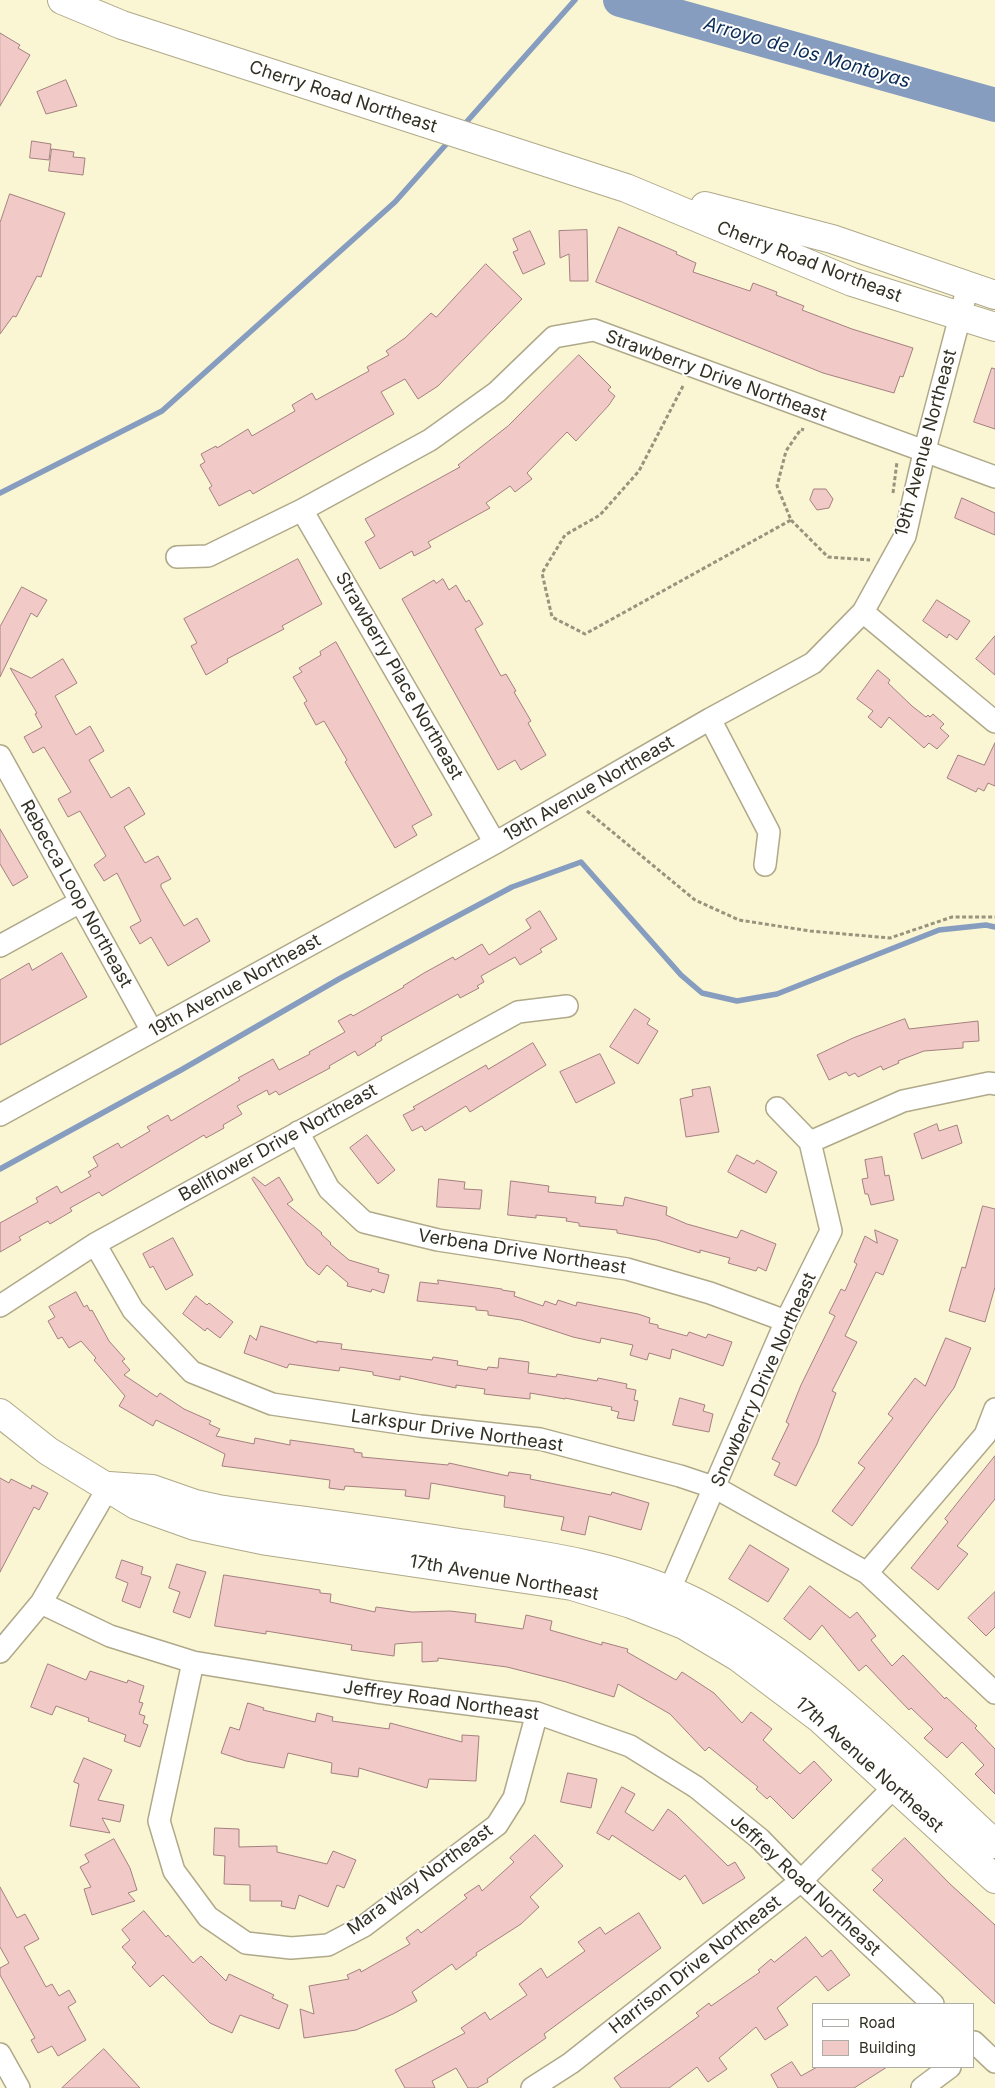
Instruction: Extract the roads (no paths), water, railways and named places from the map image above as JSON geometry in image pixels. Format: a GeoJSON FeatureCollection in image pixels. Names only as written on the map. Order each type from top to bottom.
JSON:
{"type":"FeatureCollection","features":[{"type":"Feature","properties":{"kind":"street","name":"Cherry Road Northeast"},"geometry":{"type":"LineString","coordinates":[[62,0],[122,25],[626,188],[852,282],[995,327]]}},
{"type":"Feature","properties":{"kind":"street","name":"Cherry Road Northeast"},"geometry":{"type":"LineString","coordinates":[[626,188],[675,198],[832,239],[995,295]]}},
{"type":"Feature","properties":{"kind":"street","name":"19th Avenue Northeast"},"geometry":{"type":"LineString","coordinates":[[0,1115],[495,843],[710,719],[813,663],[863,612],[905,536],[924,453],[968,286]]}},
{"type":"Feature","properties":{"kind":"street","name":"Strawberry Drive Northeast"},"geometry":{"type":"LineString","coordinates":[[177,556],[208,556],[302,510],[430,440],[497,392],[554,337],[594,330],[924,453],[995,477]]}},
{"type":"Feature","properties":{"kind":"street","name":"Strawberry Place Northeast"},"geometry":{"type":"LineString","coordinates":[[302,510],[495,843]]}},
{"type":"Feature","properties":{"kind":"street"},"geometry":{"type":"LineString","coordinates":[[863,612],[995,722]]}},
{"type":"Feature","properties":{"kind":"street"},"geometry":{"type":"LineString","coordinates":[[710,719],[769,832],[765,865]]}},
{"type":"Feature","properties":{"kind":"street","name":"Rebecca Loop Northeast"},"geometry":{"type":"LineString","coordinates":[[0,756],[152,1031]]}},
{"type":"Feature","properties":{"kind":"street"},"geometry":{"type":"LineString","coordinates":[[0,946],[80,902]]}},
{"type":"Feature","properties":{"kind":"street","name":"Bellflower Drive Northeast"},"geometry":{"type":"LineString","coordinates":[[0,1306],[94,1244],[518,1012],[567,1006]]}},
{"type":"Feature","properties":{"kind":"street"},"geometry":{"type":"LineString","coordinates":[[777,1108],[810,1142],[903,1101],[989,1083],[995,1084]]}},
{"type":"Feature","properties":{"kind":"street","name":"Verbena Drive Northeast"},"geometry":{"type":"LineString","coordinates":[[298,1132],[328,1189],[364,1222],[438,1240],[627,1269],[710,1293],[786,1321]]}},
{"type":"Feature","properties":{"kind":"street","name":"Snowberry Drive Northeast"},"geometry":{"type":"LineString","coordinates":[[665,1602],[716,1488],[786,1321],[831,1231],[810,1142]]}},
{"type":"Feature","properties":{"kind":"street","name":"Larkspur Drive Northeast"},"geometry":{"type":"LineString","coordinates":[[94,1244],[133,1310],[192,1372],[272,1404],[420,1426],[540,1440],[680,1476],[716,1488],[867,1573],[993,1686]]}},
{"type":"Feature","properties":{"kind":"street"},"geometry":{"type":"LineString","coordinates":[[867,1573],[985,1435],[995,1410]]}},
{"type":"Feature","properties":{"kind":"street","name":"17th Avenue Northeast"},"geometry":{"type":"LineString","coordinates":[[0,1413],[48,1450],[109,1486],[152,1489],[195,1504],[218,1509],[544,1555],[602,1569],[665,1602],[696,1602],[778,1652],[851,1710],[904,1777],[995,1879]]}},
{"type":"Feature","properties":{"kind":"street"},"geometry":{"type":"LineString","coordinates":[[0,1652],[40,1603],[109,1486]]}},
{"type":"Feature","properties":{"kind":"street","name":"Jeffrey Road Northeast"},"geometry":{"type":"LineString","coordinates":[[40,1603],[110,1636],[193,1662],[376,1692],[536,1713],[630,1746],[696,1787],[760,1838],[801,1881],[932,2003]]}},
{"type":"Feature","properties":{"kind":"street","name":"Mara Way Northeast"},"geometry":{"type":"LineString","coordinates":[[193,1662],[159,1821],[174,1871],[208,1917],[246,1943],[291,1948],[328,1945],[364,1926],[497,1825],[514,1798],[536,1713]]}},
{"type":"Feature","properties":{"kind":"street","name":"17th Avenue Northeast"},"geometry":{"type":"LineString","coordinates":[[904,1777],[995,1844]]}},
{"type":"Feature","properties":{"kind":"street","name":"Harrison Drive Northeast"},"geometry":{"type":"LineString","coordinates":[[532,2088],[570,2062],[801,1881],[904,1777]]}},
{"type":"Feature","properties":{"kind":"street"},"geometry":{"type":"LineString","coordinates":[[975,2045],[995,2062]]}},
{"type":"Feature","properties":{"kind":"street"},"geometry":{"type":"LineString","coordinates":[[0,2054],[19,2088]]}},
{"type":"Feature","properties":{"kind":"street"},"geometry":{"type":"LineString","coordinates":[[922,2088],[949,2068]]}},
{"type":"Feature","properties":{"kind":"waterway"},"geometry":{"type":"LineString","coordinates":[[462,127],[575,0]]}},
{"type":"Feature","properties":{"kind":"waterway","name":"Arroyo de los Montoyas"},"geometry":{"type":"LineString","coordinates":[[620,0],[995,105]]}},
{"type":"Feature","properties":{"kind":"waterway"},"geometry":{"type":"LineString","coordinates":[[0,493],[162,411],[395,202],[450,140]]}},
{"type":"Feature","properties":{"kind":"waterway"},"geometry":{"type":"LineString","coordinates":[[0,1169],[181,1070],[339,979],[512,887],[581,862],[681,975],[702,993],[737,1001],[777,994],[939,930],[986,925],[995,927]]}}]}
